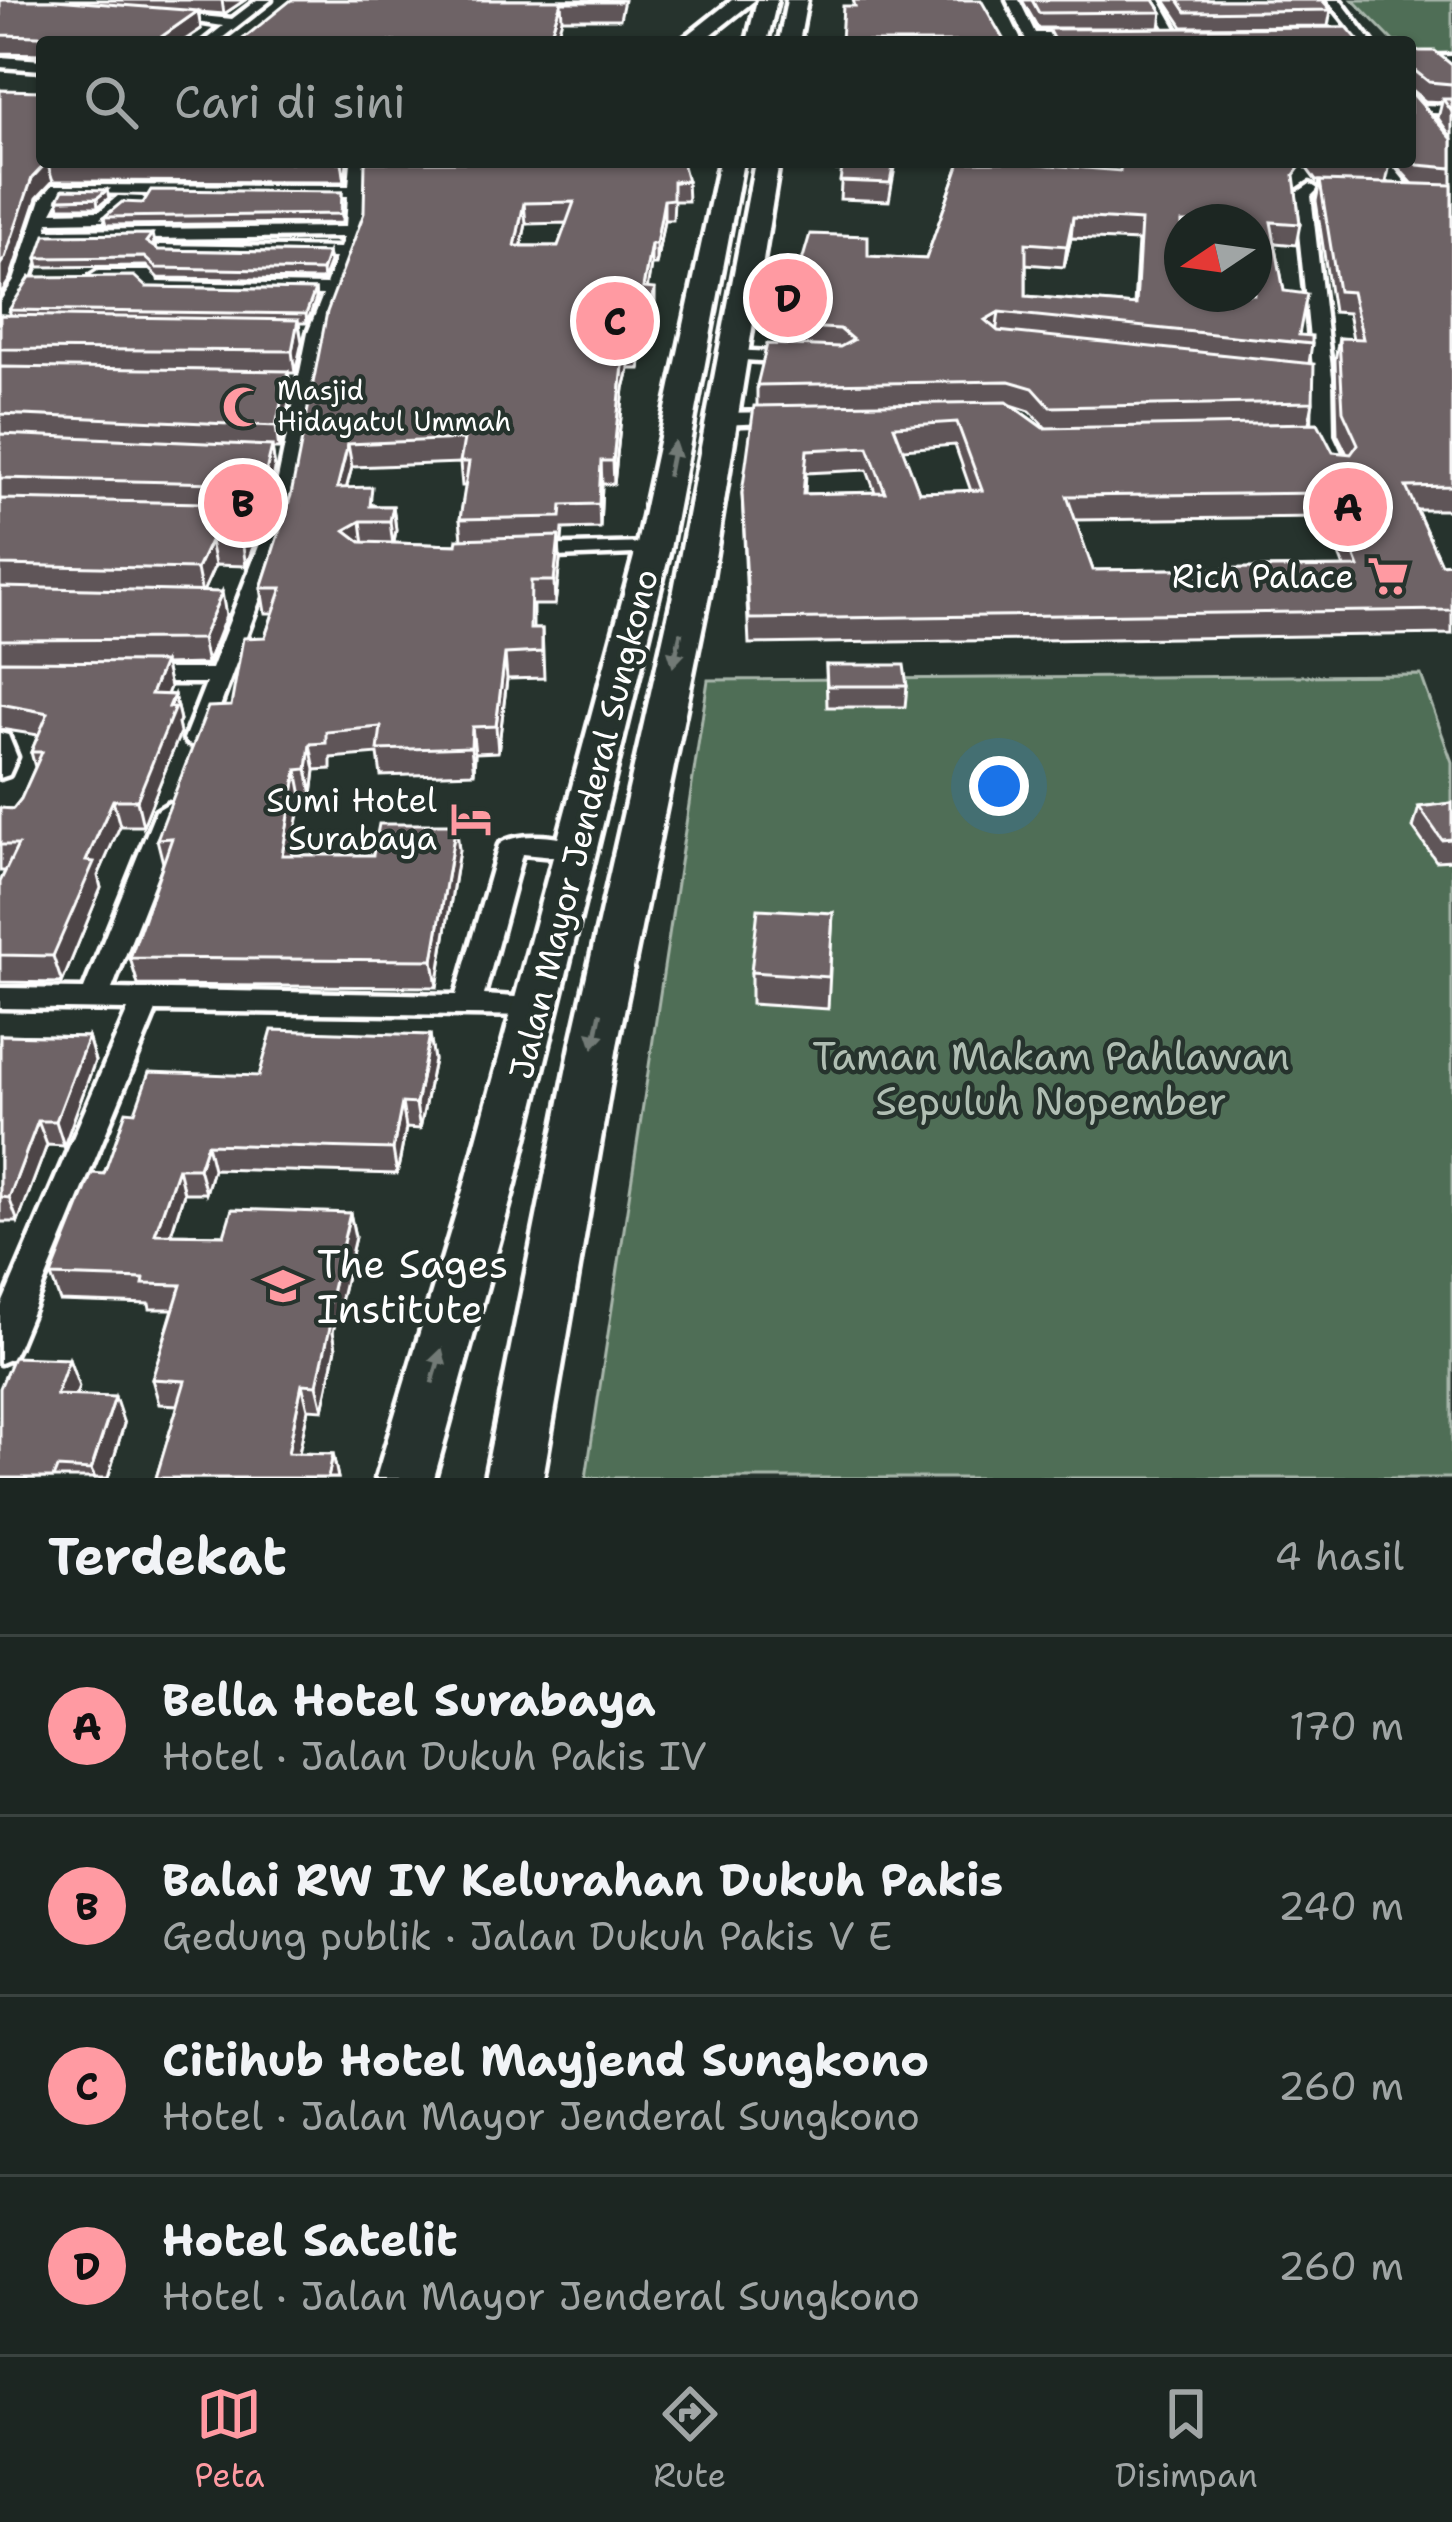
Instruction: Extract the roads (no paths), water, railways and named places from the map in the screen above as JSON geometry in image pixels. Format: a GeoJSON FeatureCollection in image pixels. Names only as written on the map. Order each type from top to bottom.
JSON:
{"type":"FeatureCollection","features":[{"type":"Feature","properties":{"kind":"main road"},"geometry":{"type":"LineString","coordinates":[[697,36],[745,0]]}},
{"type":"Feature","properties":{"kind":"main road"},"geometry":{"type":"LineString","coordinates":[[758,36],[766,0]]}},
{"type":"Feature","properties":{"kind":"main road"},"geometry":{"type":"LineString","coordinates":[[790,36],[797,0]]}},
{"type":"Feature","properties":{"kind":"main road","name":"Jalan Mayor Jenderal Sungkono"},"geometry":{"type":"LineString","coordinates":[[405,1478],[536,1006],[653,547],[730,168]]}},
{"type":"Feature","properties":{"kind":"main road","name":"Jalan Mayor Jenderal Sungkono"},"geometry":{"type":"LineString","coordinates":[[514,1478],[594,1046],[697,553],[766,168]]}},
{"type":"Feature","properties":{"kind":"main road"},"geometry":{"type":"LineString","coordinates":[[653,547],[681,546],[697,553]]}},
{"type":"Feature","properties":{"kind":"street"},"geometry":{"type":"LineString","coordinates":[[216,36],[265,0]]}},
{"type":"Feature","properties":{"kind":"street"},"geometry":{"type":"LineString","coordinates":[[241,36],[286,0]]}},
{"type":"Feature","properties":{"kind":"street"},"geometry":{"type":"LineString","coordinates":[[1013,0],[1030,36]]}},
{"type":"Feature","properties":{"kind":"street"},"geometry":{"type":"LineString","coordinates":[[1154,0],[1177,36],[1198,36]]}},
{"type":"Feature","properties":{"kind":"street"},"geometry":{"type":"LineString","coordinates":[[1334,0],[1363,36]]}},
{"type":"Feature","properties":{"kind":"street"},"geometry":{"type":"LineString","coordinates":[[165,17],[234,22]]}},
{"type":"Feature","properties":{"kind":"street"},"geometry":{"type":"LineString","coordinates":[[1306,34],[1336,36]]}},
{"type":"Feature","properties":{"kind":"street"},"geometry":{"type":"LineString","coordinates":[[1416,62],[1452,60]]}},
{"type":"Feature","properties":{"kind":"street"},"geometry":{"type":"LineString","coordinates":[[0,62],[36,65]]}},
{"type":"Feature","properties":{"kind":"street"},"geometry":{"type":"LineString","coordinates":[[1416,103],[1452,110]]}},
{"type":"Feature","properties":{"kind":"street"},"geometry":{"type":"LineString","coordinates":[[1416,106],[1430,124]]}},
{"type":"Feature","properties":{"kind":"street"},"geometry":{"type":"LineString","coordinates":[[94,1000],[220,676],[269,518],[306,333],[332,290],[350,242],[357,168]]}},
{"type":"Feature","properties":{"kind":"street"},"geometry":{"type":"LineString","coordinates":[[1386,168],[1407,194]]}},
{"type":"Feature","properties":{"kind":"street"},"geometry":{"type":"LineString","coordinates":[[1330,190],[1305,183],[1304,205],[1323,377],[1314,437],[1339,469]]}},
{"type":"Feature","properties":{"kind":"street"},"geometry":{"type":"LineString","coordinates":[[3,309],[23,277],[58,188],[354,198]]}},
{"type":"Feature","properties":{"kind":"street"},"geometry":{"type":"LineString","coordinates":[[1388,193],[1430,195]]}},
{"type":"Feature","properties":{"kind":"street"},"geometry":{"type":"LineString","coordinates":[[41,226],[104,216],[120,201],[354,198]]}},
{"type":"Feature","properties":{"kind":"street"},"geometry":{"type":"LineString","coordinates":[[41,226],[350,242]]}},
{"type":"Feature","properties":{"kind":"street"},"geometry":{"type":"LineString","coordinates":[[160,250],[350,242]]}},
{"type":"Feature","properties":{"kind":"street"},"geometry":{"type":"LineString","coordinates":[[85,277],[148,276],[148,287],[332,290]]}},
{"type":"Feature","properties":{"kind":"street"},"geometry":{"type":"LineString","coordinates":[[23,277],[44,277]]}},
{"type":"Feature","properties":{"kind":"street"},"geometry":{"type":"LineString","coordinates":[[0,329],[23,329]]}},
{"type":"Feature","properties":{"kind":"street"},"geometry":{"type":"LineString","coordinates":[[732,356],[819,359]]}},
{"type":"Feature","properties":{"kind":"street"},"geometry":{"type":"LineString","coordinates":[[1299,375],[1323,377]]}},
{"type":"Feature","properties":{"kind":"street"},"geometry":{"type":"LineString","coordinates":[[721,419],[814,418]]}},
{"type":"Feature","properties":{"kind":"street"},"geometry":{"type":"LineString","coordinates":[[497,553],[653,547]]}},
{"type":"Feature","properties":{"kind":"street"},"geometry":{"type":"LineString","coordinates":[[102,676],[220,676]]}},
{"type":"Feature","properties":{"kind":"street"},"geometry":{"type":"LineString","coordinates":[[0,740],[5,757],[0,770]]}},
{"type":"Feature","properties":{"kind":"street"},"geometry":{"type":"LineString","coordinates":[[467,1005],[512,845],[576,850]]}},
{"type":"Feature","properties":{"kind":"street"},"geometry":{"type":"LineString","coordinates":[[0,998],[536,1006]]}},
{"type":"Feature","properties":{"kind":"street"},"geometry":{"type":"LineString","coordinates":[[0,1348],[146,1000]]}},
{"type":"Feature","properties":{"kind":"place","name":"Hotel Satelit"},"geometry":{"type":"Point","coordinates":[788,298]}},
{"type":"Feature","properties":{"kind":"place","name":"Citihub Hotel Mayjend Sungkono"},"geometry":{"type":"Point","coordinates":[615,321]}},
{"type":"Feature","properties":{"kind":"place","name":"Masjid Hidayatul Ummah"},"geometry":{"type":"Point","coordinates":[243,407]}},
{"type":"Feature","properties":{"kind":"place","name":"Balai RW IV Kelurahan Dukuh Pakis"},"geometry":{"type":"Point","coordinates":[243,503]}},
{"type":"Feature","properties":{"kind":"place","name":"Bella Hotel Surabaya"},"geometry":{"type":"Point","coordinates":[1348,507]}},
{"type":"Feature","properties":{"kind":"place","name":"Rich Palace"},"geometry":{"type":"Point","coordinates":[1388,576]}},
{"type":"Feature","properties":{"kind":"place","name":"Sumi Hotel Surabaya"},"geometry":{"type":"Point","coordinates":[471,819]}},
{"type":"Feature","properties":{"kind":"place","name":"The Sages Institute"},"geometry":{"type":"Point","coordinates":[283,1286]}},
{"type":"Feature","properties":{"kind":"park label","name":"Taman Makam Pahlawan Sepuluh Nopember"},"geometry":{"type":"Point","coordinates":[1051,1078]}}]}
